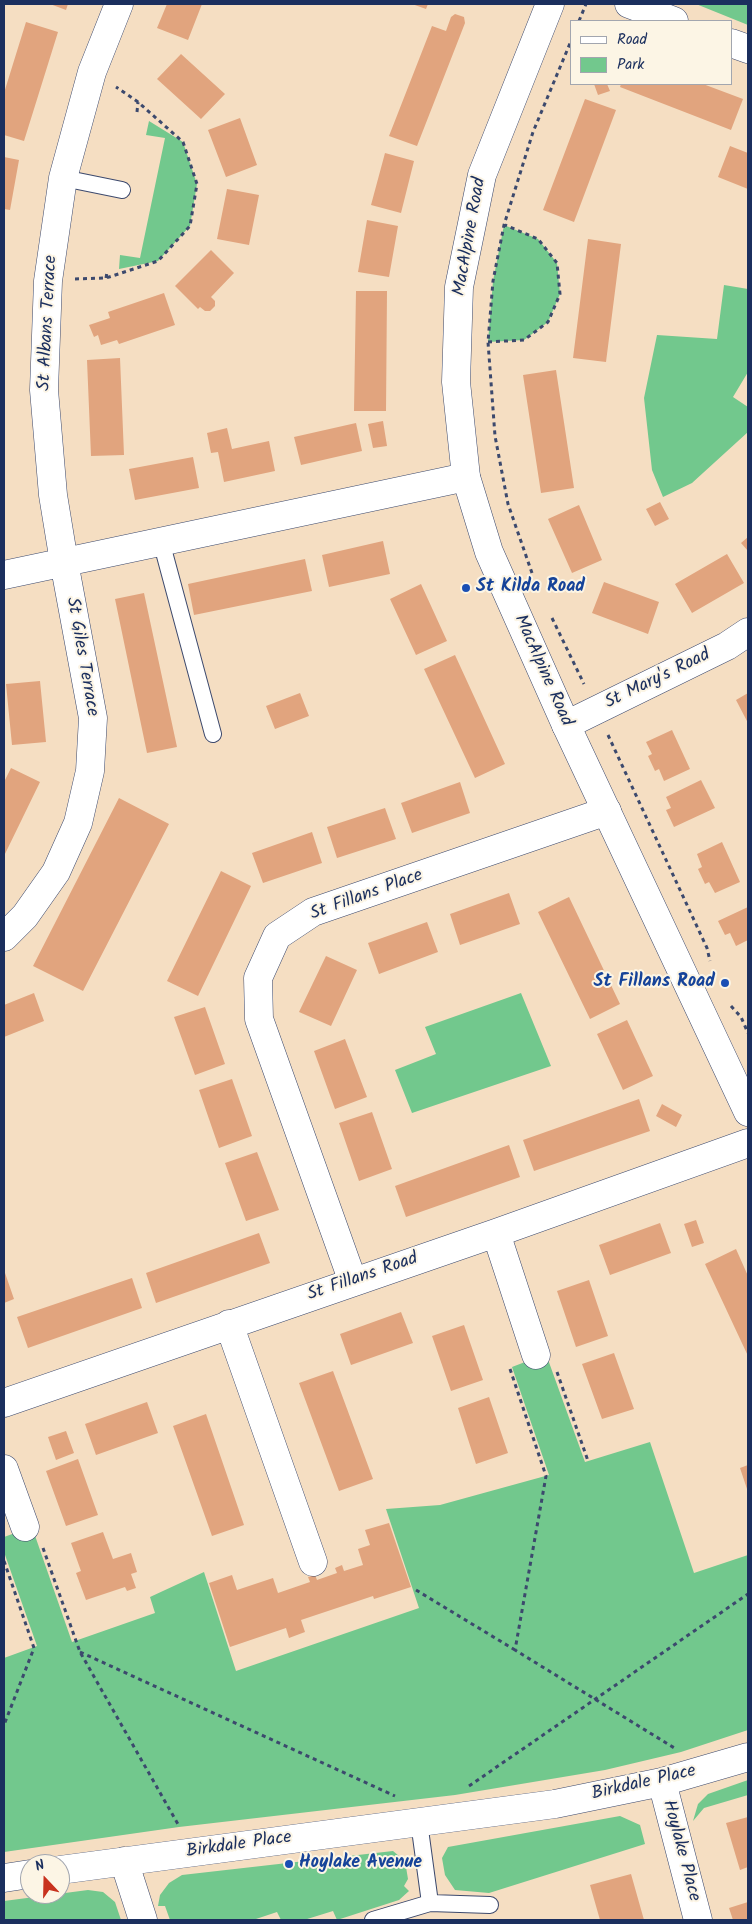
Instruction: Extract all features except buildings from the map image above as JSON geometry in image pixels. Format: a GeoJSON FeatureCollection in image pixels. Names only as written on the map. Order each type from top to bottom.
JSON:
{"type":"FeatureCollection","features":[{"type":"Feature","properties":{"kind":"street","name":"St Albans Terrace"},"geometry":{"type":"LineString","coordinates":[[64,562],[53,495],[44,390],[48,281],[63,178],[92,72],[120,4]]}},
{"type":"Feature","properties":{"kind":"street","name":"MacAlpine Road"},"geometry":{"type":"LineString","coordinates":[[550,4],[482,174],[459,287],[456,382],[466,477],[489,552],[566,725],[748,1112]]}},
{"type":"Feature","properties":{"kind":"street"},"geometry":{"type":"LineString","coordinates":[[628,4],[671,20]]}},
{"type":"Feature","properties":{"kind":"street"},"geometry":{"type":"LineString","coordinates":[[732,43],[748,49]]}},
{"type":"Feature","properties":{"kind":"street"},"geometry":{"type":"LineString","coordinates":[[4,574],[466,477]]}},
{"type":"Feature","properties":{"kind":"street","name":"St Giles Terrace"},"geometry":{"type":"LineString","coordinates":[[4,937],[25,916],[56,872],[78,823],[90,771],[93,718],[64,562]]}},
{"type":"Feature","properties":{"kind":"street","name":"St Mary's Road"},"geometry":{"type":"LineString","coordinates":[[566,725],[727,646],[748,632]]}},
{"type":"Feature","properties":{"kind":"street","name":"St Fillans Place"},"geometry":{"type":"LineString","coordinates":[[353,1282],[259,1019],[258,978],[277,936],[313,912],[607,811]]}},
{"type":"Feature","properties":{"kind":"street","name":"St Fillans Road"},"geometry":{"type":"LineString","coordinates":[[4,1403],[496,1233],[748,1143]]}},
{"type":"Feature","properties":{"kind":"street"},"geometry":{"type":"LineString","coordinates":[[496,1233],[536,1355]]}},
{"type":"Feature","properties":{"kind":"street"},"geometry":{"type":"LineString","coordinates":[[229,1324],[313,1562]]}},
{"type":"Feature","properties":{"kind":"street"},"geometry":{"type":"LineString","coordinates":[[4,1469],[25,1527]]}},
{"type":"Feature","properties":{"kind":"street","name":"Birkdale Place"},"geometry":{"type":"LineString","coordinates":[[70,1869],[555,1804],[689,1776],[748,1757]]}},
{"type":"Feature","properties":{"kind":"street","name":"Hoylake Place"},"geometry":{"type":"LineString","coordinates":[[662,1782],[698,1920]]}},
{"type":"Feature","properties":{"kind":"street"},"geometry":{"type":"LineString","coordinates":[[124,1861],[143,1920]]}},
{"type":"Feature","properties":{"kind":"street"},"geometry":{"type":"LineString","coordinates":[[4,1878],[20,1876]]}},
{"type":"Feature","properties":{"kind":"lane"},"geometry":{"type":"LineString","coordinates":[[63,178],[122,190]]}},
{"type":"Feature","properties":{"kind":"lane"},"geometry":{"type":"LineString","coordinates":[[161,541],[212,734]]}},
{"type":"Feature","properties":{"kind":"lane"},"geometry":{"type":"LineString","coordinates":[[419,1822],[430,1903]]}},
{"type":"Feature","properties":{"kind":"lane"},"geometry":{"type":"LineString","coordinates":[[373,1920],[430,1903],[490,1905]]}},
{"type":"Feature","properties":{"kind":"path"},"geometry":{"type":"LineString","coordinates":[[579,20],[586,4]]}},
{"type":"Feature","properties":{"kind":"path"},"geometry":{"type":"LineString","coordinates":[[533,577],[508,504],[498,455],[488,342],[493,281],[504,225],[533,132],[570,43]]}},
{"type":"Feature","properties":{"kind":"path"},"geometry":{"type":"LineString","coordinates":[[137,112],[138,102]]}},
{"type":"Feature","properties":{"kind":"path"},"geometry":{"type":"LineString","coordinates":[[488,342],[524,340],[548,322],[560,294],[557,263],[538,239],[504,225]]}},
{"type":"Feature","properties":{"kind":"path"},"geometry":{"type":"LineString","coordinates":[[106,278],[107,272]]}},
{"type":"Feature","properties":{"kind":"path"},"geometry":{"type":"LineString","coordinates":[[548,611],[597,710],[707,948],[711,964]]}},
{"type":"Feature","properties":{"kind":"path"},"geometry":{"type":"LineString","coordinates":[[728,1003],[741,1017],[748,1033]]}},
{"type":"Feature","properties":{"kind":"path"},"geometry":{"type":"LineString","coordinates":[[515,1650],[546,1476],[508,1364],[550,1350],[588,1461]]}},
{"type":"Feature","properties":{"kind":"path"},"geometry":{"type":"LineString","coordinates":[[25,1527],[34,1524],[80,1652],[179,1827],[182,1854]]}},
{"type":"Feature","properties":{"kind":"path"},"geometry":{"type":"LineString","coordinates":[[4,1561],[34,1648],[4,1726]]}},
{"type":"Feature","properties":{"kind":"path"},"geometry":{"type":"LineString","coordinates":[[416,1590],[681,1752],[689,1776]]}},
{"type":"Feature","properties":{"kind":"path"},"geometry":{"type":"LineString","coordinates":[[463,1790],[748,1594]]}},
{"type":"Feature","properties":{"kind":"path"},"geometry":{"type":"LineString","coordinates":[[80,1652],[397,1797]]}},
{"type":"Feature","properties":{"kind":"green space"},"geometry":{"type":"Polygon","coordinates":[[[696,4],[748,4],[748,25],[696,4]]]}},
{"type":"Feature","properties":{"kind":"green space"},"geometry":{"type":"Polygon","coordinates":[[[149,121],[183,142],[197,184],[190,226],[158,261],[119,269],[120,255],[140,258],[165,138],[146,135],[149,121]]]}},
{"type":"Feature","properties":{"kind":"green space"},"geometry":{"type":"Polygon","coordinates":[[[504,225],[538,239],[557,263],[560,294],[548,322],[524,340],[488,342],[493,281],[504,225]]]}},
{"type":"Feature","properties":{"kind":"green space"},"geometry":{"type":"Polygon","coordinates":[[[724,285],[748,289],[748,372],[733,397],[748,407],[748,432],[692,483],[663,497],[652,470],[644,398],[657,335],[717,339],[724,285]]]}},
{"type":"Feature","properties":{"kind":"green space"},"geometry":{"type":"Polygon","coordinates":[[[521,993],[551,1066],[412,1113],[395,1070],[436,1054],[425,1027],[521,993]]]}},
{"type":"Feature","properties":{"kind":"green space"},"geometry":{"type":"Polygon","coordinates":[[[546,1354],[585,1462],[650,1442],[694,1573],[748,1555],[748,1730],[681,1752],[605,1770],[455,1795],[179,1827],[4,1852],[4,1658],[37,1646],[4,1552],[4,1537],[32,1527],[72,1642],[155,1613],[150,1597],[204,1572],[236,1671],[419,1608],[386,1509],[440,1505],[549,1475],[512,1367],[546,1354]]]}},
{"type":"Feature","properties":{"kind":"green space"},"geometry":{"type":"Polygon","coordinates":[[[748,1780],[748,1795],[704,1808],[693,1821],[698,1804],[708,1794],[748,1780]]]}},
{"type":"Feature","properties":{"kind":"green space"},"geometry":{"type":"Polygon","coordinates":[[[620,1816],[640,1825],[645,1844],[489,1893],[455,1890],[445,1875],[442,1858],[448,1847],[620,1816]]]}},
{"type":"Feature","properties":{"kind":"green space"},"geometry":{"type":"Polygon","coordinates":[[[393,1851],[405,1861],[408,1879],[404,1886],[409,1891],[399,1900],[337,1920],[333,1911],[304,1920],[281,1920],[277,1912],[253,1920],[170,1920],[165,1906],[158,1906],[160,1895],[169,1883],[182,1875],[393,1851]]]}},
{"type":"Feature","properties":{"kind":"green space"},"geometry":{"type":"Polygon","coordinates":[[[88,1890],[103,1892],[115,1902],[121,1920],[4,1920],[4,1901],[20,1899],[20,1904],[70,1904],[70,1892],[88,1890]]]}},
{"type":"Feature","properties":{"kind":"place","name":"St Kilda Road"},"geometry":{"type":"Point","coordinates":[466,588]}},
{"type":"Feature","properties":{"kind":"place","name":"St Fillans Road"},"geometry":{"type":"Point","coordinates":[725,983]}},
{"type":"Feature","properties":{"kind":"place","name":"Hoylake Avenue"},"geometry":{"type":"Point","coordinates":[289,1864]}}]}
